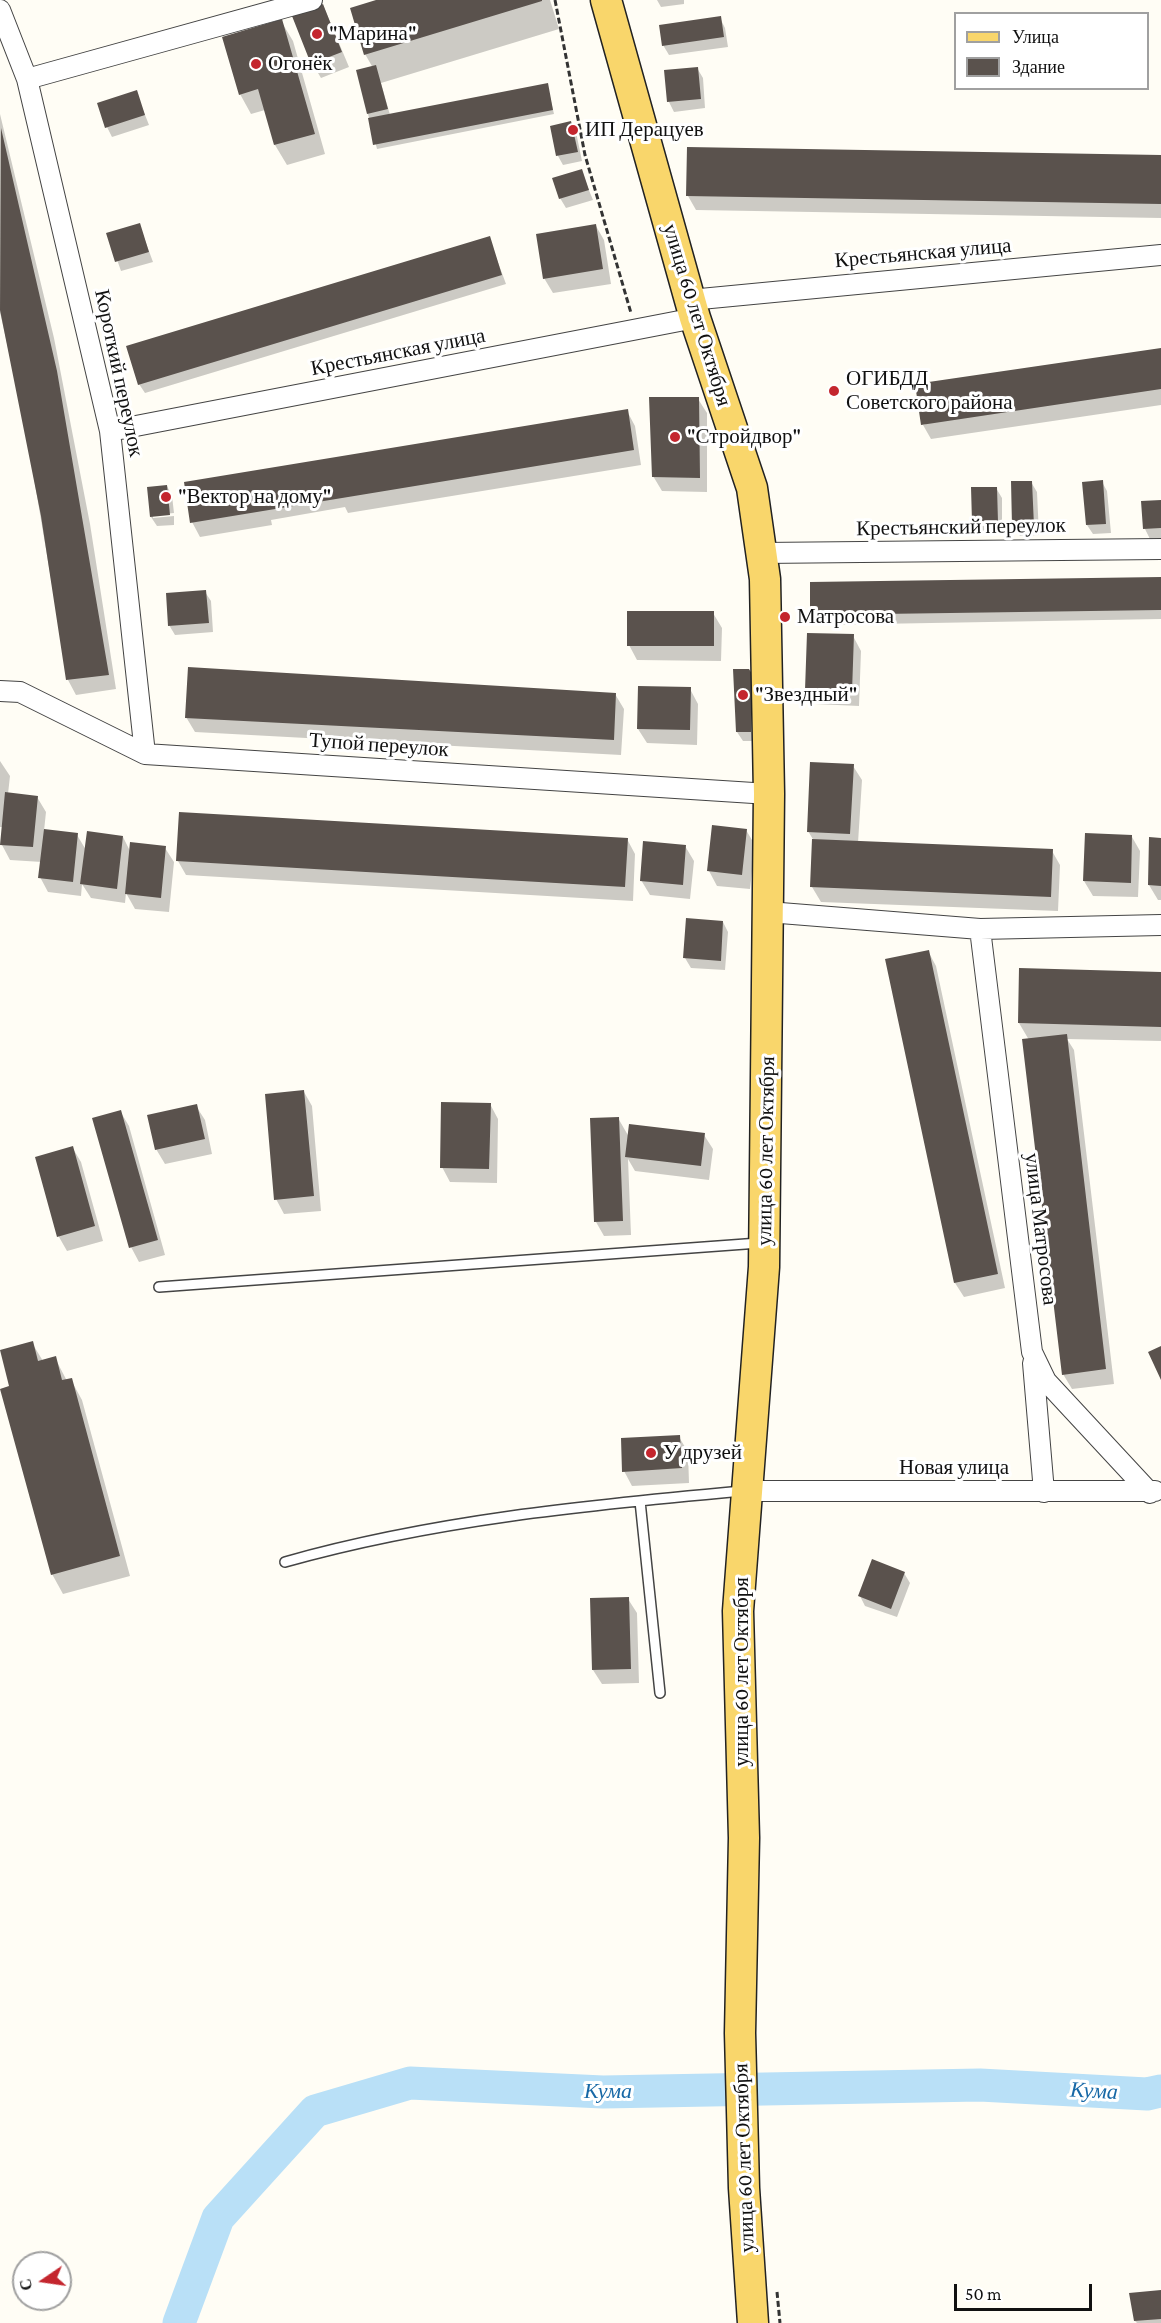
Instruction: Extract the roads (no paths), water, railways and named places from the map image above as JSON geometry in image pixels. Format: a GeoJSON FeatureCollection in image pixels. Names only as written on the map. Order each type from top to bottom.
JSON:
{"type":"FeatureCollection","features":[{"type":"Feature","properties":{"kind":"main road","name":"улица 60 лет Октября"},"geometry":{"type":"LineString","coordinates":[[606,0],[693,309],[752,488],[765,579],[769,794],[765,1243],[738,1611],[744,1838],[740,2033],[744,2188],[753,2323]]}},
{"type":"Feature","properties":{"kind":"street"},"geometry":{"type":"LineString","coordinates":[[27,79],[312,0]]}},
{"type":"Feature","properties":{"kind":"street","name":"Короткий переулок"},"geometry":{"type":"LineString","coordinates":[[0,10],[27,79],[110,431],[145,754]]}},
{"type":"Feature","properties":{"kind":"street","name":"Крестьянская улица"},"geometry":{"type":"LineString","coordinates":[[110,431],[637,331],[693,309],[1161,255]]}},
{"type":"Feature","properties":{"kind":"street","name":"Крестьянский переулок"},"geometry":{"type":"LineString","coordinates":[[762,553],[1161,549]]}},
{"type":"Feature","properties":{"kind":"street","name":"Тупой переулок"},"geometry":{"type":"LineString","coordinates":[[0,691],[20,692],[145,754],[769,794]]}},
{"type":"Feature","properties":{"kind":"street"},"geometry":{"type":"LineString","coordinates":[[768,912],[980,929],[1161,925]]}},
{"type":"Feature","properties":{"kind":"street","name":"улица Матросова"},"geometry":{"type":"LineString","coordinates":[[980,929],[1032,1352],[1046,1381],[1155,1491]]}},
{"type":"Feature","properties":{"kind":"street"},"geometry":{"type":"LineString","coordinates":[[1032,1352],[1044,1492]]}},
{"type":"Feature","properties":{"kind":"street","name":"Новая улица"},"geometry":{"type":"LineString","coordinates":[[747,1491],[1155,1491]]}},
{"type":"Feature","properties":{"kind":"lane"},"geometry":{"type":"LineString","coordinates":[[159,1287],[765,1243]]}},
{"type":"Feature","properties":{"kind":"lane"},"geometry":{"type":"LineString","coordinates":[[285,1562],[358,1542],[589,1505],[747,1491]]}},
{"type":"Feature","properties":{"kind":"lane"},"geometry":{"type":"LineString","coordinates":[[640,1500],[660,1693]]}},
{"type":"Feature","properties":{"kind":"waterway","name":"Кума"},"geometry":{"type":"LineString","coordinates":[[179,2323],[218,2218],[315,2111],[410,2083],[603,2092],[980,2085],[1147,2094],[1161,2091]]}},
{"type":"Feature","properties":{"kind":"place","name":"\"Марина\""},"geometry":{"type":"Point","coordinates":[317,34]}},
{"type":"Feature","properties":{"kind":"place","name":"Огонёк"},"geometry":{"type":"Point","coordinates":[256,64]}},
{"type":"Feature","properties":{"kind":"place","name":"ИП Дерацуев"},"geometry":{"type":"Point","coordinates":[573,130]}},
{"type":"Feature","properties":{"kind":"place","name":"ОГИБДД Советского района"},"geometry":{"type":"Point","coordinates":[834,391]}},
{"type":"Feature","properties":{"kind":"place","name":"\"Стройдвор\""},"geometry":{"type":"Point","coordinates":[675,437]}},
{"type":"Feature","properties":{"kind":"place","name":"\"Вектор на дому\""},"geometry":{"type":"Point","coordinates":[166,497]}},
{"type":"Feature","properties":{"kind":"place","name":"Матросова"},"geometry":{"type":"Point","coordinates":[785,617]}},
{"type":"Feature","properties":{"kind":"place","name":"\"Звездный\""},"geometry":{"type":"Point","coordinates":[743,695]}},
{"type":"Feature","properties":{"kind":"place","name":"У друзей"},"geometry":{"type":"Point","coordinates":[651,1453]}}]}
